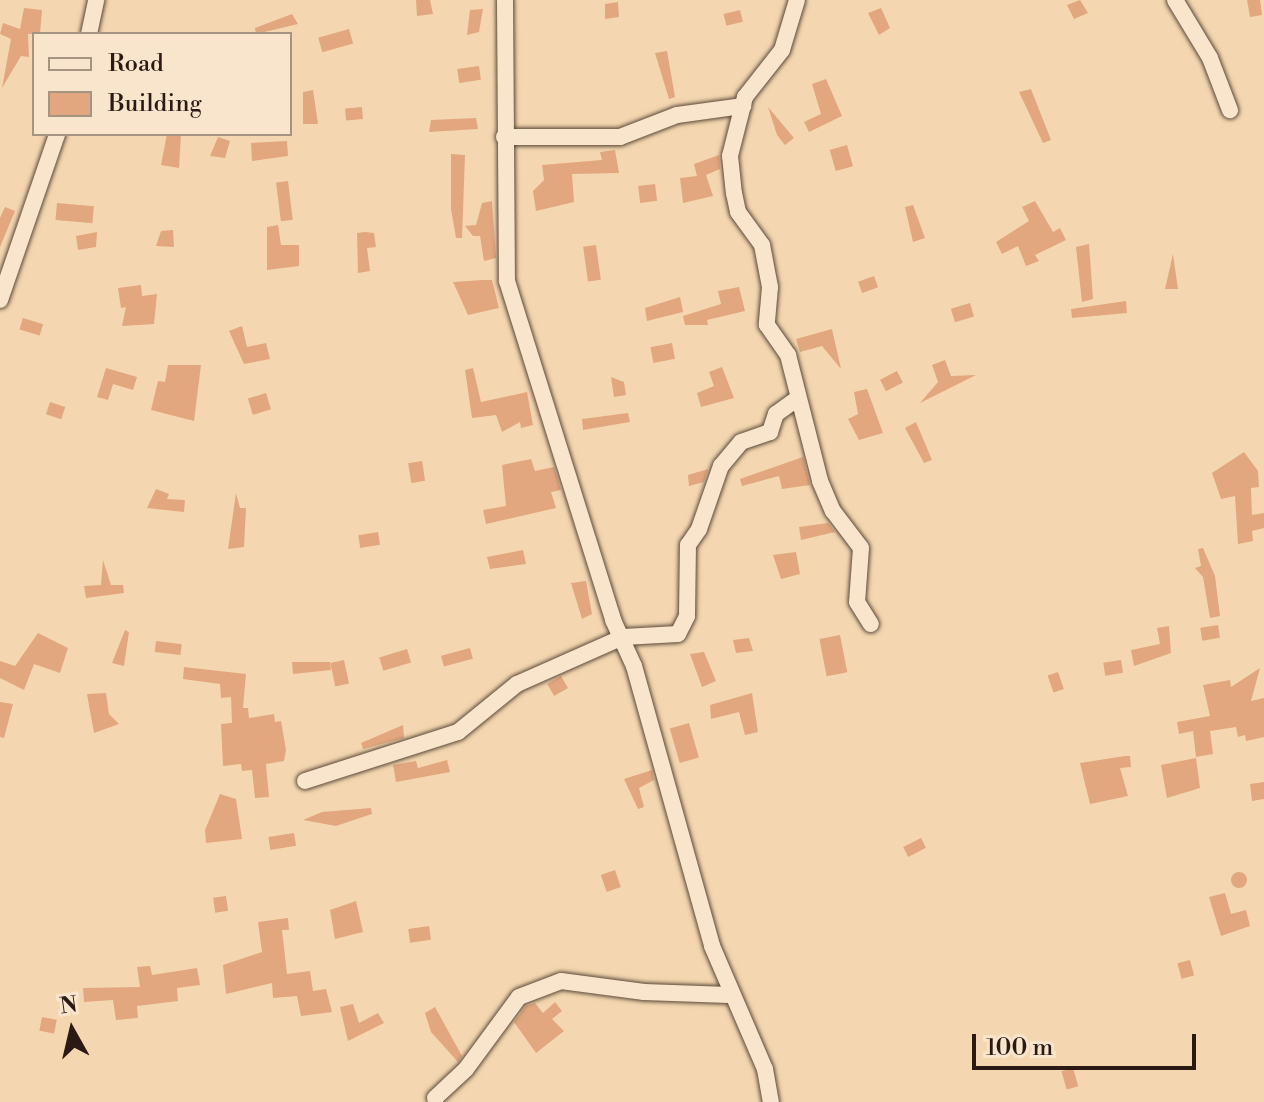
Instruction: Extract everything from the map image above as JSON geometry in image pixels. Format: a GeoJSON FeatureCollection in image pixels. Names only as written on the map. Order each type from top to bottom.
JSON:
{"type":"FeatureCollection","features":[{"type":"Feature","properties":{"kind":"street"},"geometry":{"type":"LineString","coordinates":[[89,32],[96,0]]}},
{"type":"Feature","properties":{"kind":"street"},"geometry":{"type":"LineString","coordinates":[[505,0],[507,281],[598,575],[623,637],[729,995],[765,1069],[771,1102]]}},
{"type":"Feature","properties":{"kind":"street"},"geometry":{"type":"LineString","coordinates":[[797,0],[782,50],[743,106],[730,156],[734,193],[738,212],[762,245],[770,287],[767,325],[788,355],[797,399],[826,497],[861,548],[857,602],[871,624]]}},
{"type":"Feature","properties":{"kind":"street"},"geometry":{"type":"LineString","coordinates":[[1175,0],[1210,58],[1230,110]]}},
{"type":"Feature","properties":{"kind":"street"},"geometry":{"type":"LineString","coordinates":[[504,137],[620,137],[677,115],[743,106]]}},
{"type":"Feature","properties":{"kind":"street"},"geometry":{"type":"LineString","coordinates":[[0,300],[56,136]]}},
{"type":"Feature","properties":{"kind":"street"},"geometry":{"type":"LineString","coordinates":[[305,781],[458,732],[517,684],[623,637],[678,634],[687,616],[688,545],[699,529],[721,466],[741,442],[770,432],[776,414],[797,399]]}},
{"type":"Feature","properties":{"kind":"street"},"geometry":{"type":"LineString","coordinates":[[435,1098],[466,1069],[519,997],[561,981],[644,992],[729,995]]}},
{"type":"Feature","properties":{"kind":"building"},"geometry":{"type":"Polygon","coordinates":[[[416,0],[430,0],[433,14],[417,16],[416,0]]]}},
{"type":"Feature","properties":{"kind":"building"},"geometry":{"type":"Polygon","coordinates":[[[1080,0],[1088,13],[1074,19],[1067,5],[1080,0]]]}},
{"type":"Feature","properties":{"kind":"building"},"geometry":{"type":"Polygon","coordinates":[[[1247,0],[1260,0],[1262,15],[1250,17],[1247,0]]]}},
{"type":"Feature","properties":{"kind":"building"},"geometry":{"type":"Polygon","coordinates":[[[618,2],[619,17],[605,19],[605,4],[618,2]]]}},
{"type":"Feature","properties":{"kind":"building"},"geometry":{"type":"Polygon","coordinates":[[[24,8],[42,10],[40,32],[28,34],[29,57],[21,56],[2,88],[11,39],[0,34],[3,23],[20,29],[24,8]]]}},
{"type":"Feature","properties":{"kind":"building"},"geometry":{"type":"Polygon","coordinates":[[[881,8],[890,28],[879,35],[868,13],[881,8]]]}},
{"type":"Feature","properties":{"kind":"building"},"geometry":{"type":"Polygon","coordinates":[[[483,9],[479,32],[467,35],[470,10],[483,9]]]}},
{"type":"Feature","properties":{"kind":"building"},"geometry":{"type":"Polygon","coordinates":[[[740,10],[743,22],[726,26],[724,14],[740,10]]]}},
{"type":"Feature","properties":{"kind":"building"},"geometry":{"type":"Polygon","coordinates":[[[292,14],[298,24],[264,32],[256,32],[255,28],[292,14]]]}},
{"type":"Feature","properties":{"kind":"building"},"geometry":{"type":"Polygon","coordinates":[[[349,29],[353,43],[322,52],[318,38],[349,29]]]}},
{"type":"Feature","properties":{"kind":"building"},"geometry":{"type":"Polygon","coordinates":[[[667,51],[675,97],[669,99],[655,53],[667,51]]]}},
{"type":"Feature","properties":{"kind":"building"},"geometry":{"type":"Polygon","coordinates":[[[479,66],[481,80],[459,83],[457,69],[479,66]]]}},
{"type":"Feature","properties":{"kind":"building"},"geometry":{"type":"Polygon","coordinates":[[[826,79],[842,116],[809,132],[804,122],[821,114],[812,84],[826,79]]]}},
{"type":"Feature","properties":{"kind":"building"},"geometry":{"type":"Polygon","coordinates":[[[1031,89],[1051,140],[1043,143],[1019,92],[1031,89]]]}},
{"type":"Feature","properties":{"kind":"building"},"geometry":{"type":"Polygon","coordinates":[[[313,90],[318,124],[303,124],[303,92],[313,90]]]}},
{"type":"Feature","properties":{"kind":"building"},"geometry":{"type":"Polygon","coordinates":[[[362,107],[363,119],[346,120],[345,108],[362,107]]]}},
{"type":"Feature","properties":{"kind":"building"},"geometry":{"type":"Polygon","coordinates":[[[768,107],[794,138],[785,145],[777,135],[768,107]]]}},
{"type":"Feature","properties":{"kind":"building"},"geometry":{"type":"Polygon","coordinates":[[[476,118],[478,129],[429,132],[431,120],[476,118]]]}},
{"type":"Feature","properties":{"kind":"building"},"geometry":{"type":"Polygon","coordinates":[[[167,136],[181,136],[179,168],[161,165],[167,136]]]}},
{"type":"Feature","properties":{"kind":"building"},"geometry":{"type":"Polygon","coordinates":[[[218,137],[230,141],[225,158],[210,156],[218,137]]]}},
{"type":"Feature","properties":{"kind":"building"},"geometry":{"type":"Polygon","coordinates":[[[287,141],[288,156],[252,161],[251,143],[287,141]]]}},
{"type":"Feature","properties":{"kind":"building"},"geometry":{"type":"Polygon","coordinates":[[[847,145],[853,166],[836,171],[830,150],[847,145]]]}},
{"type":"Feature","properties":{"kind":"building"},"geometry":{"type":"Polygon","coordinates":[[[615,150],[619,173],[572,174],[574,202],[536,211],[533,191],[544,180],[542,165],[602,160],[600,152],[615,150]]]}},
{"type":"Feature","properties":{"kind":"building"},"geometry":{"type":"Polygon","coordinates":[[[451,154],[465,155],[462,238],[456,238],[451,209],[451,154]]]}},
{"type":"Feature","properties":{"kind":"building"},"geometry":{"type":"Polygon","coordinates":[[[719,155],[720,169],[706,175],[713,196],[683,203],[680,178],[697,176],[694,164],[719,155]]]}},
{"type":"Feature","properties":{"kind":"building"},"geometry":{"type":"Polygon","coordinates":[[[288,181],[293,220],[281,221],[276,182],[288,181]]]}},
{"type":"Feature","properties":{"kind":"building"},"geometry":{"type":"Polygon","coordinates":[[[655,184],[657,201],[640,203],[638,186],[655,184]]]}},
{"type":"Feature","properties":{"kind":"building"},"geometry":{"type":"Polygon","coordinates":[[[492,201],[496,258],[484,261],[480,236],[473,236],[465,226],[476,225],[482,203],[492,201]]]}},
{"type":"Feature","properties":{"kind":"building"},"geometry":{"type":"Polygon","coordinates":[[[1035,201],[1053,232],[1060,228],[1066,240],[1035,255],[1039,261],[1026,266],[1018,246],[1002,254],[996,242],[1029,221],[1022,207],[1035,201]]]}},
{"type":"Feature","properties":{"kind":"building"},"geometry":{"type":"Polygon","coordinates":[[[57,203],[94,206],[92,223],[56,220],[57,203]]]}},
{"type":"Feature","properties":{"kind":"building"},"geometry":{"type":"Polygon","coordinates":[[[913,205],[925,238],[913,242],[905,207],[913,205]]]}},
{"type":"Feature","properties":{"kind":"building"},"geometry":{"type":"Polygon","coordinates":[[[5,207],[15,211],[0,247],[0,218],[5,207]]]}},
{"type":"Feature","properties":{"kind":"building"},"geometry":{"type":"Polygon","coordinates":[[[278,225],[281,245],[299,245],[299,266],[267,270],[267,227],[278,225]]]}},
{"type":"Feature","properties":{"kind":"building"},"geometry":{"type":"Polygon","coordinates":[[[173,230],[174,247],[156,246],[161,231],[173,230]]]}},
{"type":"Feature","properties":{"kind":"building"},"geometry":{"type":"Polygon","coordinates":[[[97,232],[96,247],[78,250],[76,236],[97,232]]]}},
{"type":"Feature","properties":{"kind":"building"},"geometry":{"type":"Polygon","coordinates":[[[357,233],[374,233],[376,247],[367,248],[370,271],[358,273],[357,233]]]}},
{"type":"Feature","properties":{"kind":"building"},"geometry":{"type":"Polygon","coordinates":[[[1089,244],[1093,299],[1082,302],[1076,247],[1089,244]]]}},
{"type":"Feature","properties":{"kind":"building"},"geometry":{"type":"Polygon","coordinates":[[[596,245],[601,280],[588,281],[583,247],[596,245]]]}},
{"type":"Feature","properties":{"kind":"building"},"geometry":{"type":"Polygon","coordinates":[[[1173,254],[1178,289],[1165,289],[1173,254]]]}},
{"type":"Feature","properties":{"kind":"building"},"geometry":{"type":"Polygon","coordinates":[[[874,276],[878,287],[862,293],[858,282],[874,276]]]}},
{"type":"Feature","properties":{"kind":"building"},"geometry":{"type":"Polygon","coordinates":[[[492,280],[499,308],[468,315],[453,282],[492,280]]]}},
{"type":"Feature","properties":{"kind":"building"},"geometry":{"type":"Polygon","coordinates":[[[141,285],[142,296],[157,294],[154,324],[122,326],[126,307],[121,308],[118,288],[141,285]]]}},
{"type":"Feature","properties":{"kind":"building"},"geometry":{"type":"Polygon","coordinates":[[[739,287],[745,311],[707,320],[708,325],[685,325],[683,316],[721,304],[718,291],[739,287]]]}},
{"type":"Feature","properties":{"kind":"building"},"geometry":{"type":"Polygon","coordinates":[[[680,297],[683,312],[647,321],[645,308],[680,297]]]}},
{"type":"Feature","properties":{"kind":"building"},"geometry":{"type":"Polygon","coordinates":[[[1126,301],[1127,313],[1072,318],[1071,309],[1126,301]]]}},
{"type":"Feature","properties":{"kind":"building"},"geometry":{"type":"Polygon","coordinates":[[[970,303],[974,316],[955,322],[951,309],[970,303]]]}},
{"type":"Feature","properties":{"kind":"building"},"geometry":{"type":"Polygon","coordinates":[[[23,318],[43,324],[40,336],[19,329],[23,318]]]}},
{"type":"Feature","properties":{"kind":"building"},"geometry":{"type":"Polygon","coordinates":[[[242,326],[247,347],[266,343],[270,359],[244,364],[229,331],[242,326]]]}},
{"type":"Feature","properties":{"kind":"building"},"geometry":{"type":"Polygon","coordinates":[[[832,329],[841,369],[822,346],[800,352],[796,339],[832,329]]]}},
{"type":"Feature","properties":{"kind":"building"},"geometry":{"type":"Polygon","coordinates":[[[672,343],[675,359],[653,363],[650,347],[672,343]]]}},
{"type":"Feature","properties":{"kind":"building"},"geometry":{"type":"Polygon","coordinates":[[[945,360],[951,376],[976,375],[920,403],[938,382],[932,365],[945,360]]]}},
{"type":"Feature","properties":{"kind":"building"},"geometry":{"type":"Polygon","coordinates":[[[168,365],[201,365],[194,421],[151,410],[158,381],[165,382],[168,365]]]}},
{"type":"Feature","properties":{"kind":"building"},"geometry":{"type":"Polygon","coordinates":[[[722,367],[734,398],[701,407],[697,393],[714,386],[709,372],[722,367]]]}},
{"type":"Feature","properties":{"kind":"building"},"geometry":{"type":"Polygon","coordinates":[[[106,368],[137,377],[133,390],[113,384],[108,400],[97,397],[106,368]]]}},
{"type":"Feature","properties":{"kind":"building"},"geometry":{"type":"Polygon","coordinates":[[[473,368],[481,402],[527,392],[533,425],[521,428],[520,422],[502,432],[496,415],[472,418],[465,370],[473,368]]]}},
{"type":"Feature","properties":{"kind":"building"},"geometry":{"type":"Polygon","coordinates":[[[897,371],[903,383],[886,391],[880,380],[897,371]]]}},
{"type":"Feature","properties":{"kind":"building"},"geometry":{"type":"Polygon","coordinates":[[[611,377],[624,382],[626,395],[614,397],[611,377]]]}},
{"type":"Feature","properties":{"kind":"building"},"geometry":{"type":"Polygon","coordinates":[[[867,389],[883,433],[859,440],[848,419],[858,414],[854,392],[867,389]]]}},
{"type":"Feature","properties":{"kind":"building"},"geometry":{"type":"Polygon","coordinates":[[[266,393],[271,409],[253,415],[248,399],[266,393]]]}},
{"type":"Feature","properties":{"kind":"building"},"geometry":{"type":"Polygon","coordinates":[[[50,402],[65,407],[61,419],[46,414],[50,402]]]}},
{"type":"Feature","properties":{"kind":"building"},"geometry":{"type":"Polygon","coordinates":[[[628,413],[630,422],[583,430],[582,419],[628,413]]]}},
{"type":"Feature","properties":{"kind":"building"},"geometry":{"type":"Polygon","coordinates":[[[916,422],[932,460],[924,463],[905,428],[916,422]]]}},
{"type":"Feature","properties":{"kind":"building"},"geometry":{"type":"Polygon","coordinates":[[[1244,452],[1258,471],[1259,487],[1251,488],[1252,515],[1264,513],[1264,528],[1252,531],[1253,541],[1238,544],[1235,496],[1221,499],[1212,473],[1244,452]]]}},
{"type":"Feature","properties":{"kind":"building"},"geometry":{"type":"Polygon","coordinates":[[[803,457],[810,485],[782,489],[779,476],[742,486],[740,479],[803,457]]]}},
{"type":"Feature","properties":{"kind":"building"},"geometry":{"type":"Polygon","coordinates":[[[531,459],[535,471],[554,467],[561,490],[551,492],[556,508],[486,524],[483,510],[506,506],[502,465],[531,459]]]}},
{"type":"Feature","properties":{"kind":"building"},"geometry":{"type":"Polygon","coordinates":[[[422,461],[425,481],[411,483],[408,463],[422,461]]]}},
{"type":"Feature","properties":{"kind":"building"},"geometry":{"type":"Polygon","coordinates":[[[708,469],[704,482],[689,486],[688,475],[708,469]]]}},
{"type":"Feature","properties":{"kind":"building"},"geometry":{"type":"Polygon","coordinates":[[[156,489],[169,494],[167,499],[185,500],[184,512],[147,508],[156,489]]]}},
{"type":"Feature","properties":{"kind":"building"},"geometry":{"type":"Polygon","coordinates":[[[236,493],[240,508],[246,508],[244,547],[228,549],[236,493]]]}},
{"type":"Feature","properties":{"kind":"building"},"geometry":{"type":"Polygon","coordinates":[[[828,523],[835,532],[801,540],[799,527],[828,523]]]}},
{"type":"Feature","properties":{"kind":"building"},"geometry":{"type":"Polygon","coordinates":[[[378,532],[380,545],[360,548],[358,535],[378,532]]]}},
{"type":"Feature","properties":{"kind":"building"},"geometry":{"type":"Polygon","coordinates":[[[1203,548],[1215,576],[1220,616],[1210,618],[1203,577],[1195,568],[1201,566],[1198,549],[1203,548]]]}},
{"type":"Feature","properties":{"kind":"building"},"geometry":{"type":"Polygon","coordinates":[[[523,550],[526,564],[490,569],[487,557],[523,550]]]}},
{"type":"Feature","properties":{"kind":"building"},"geometry":{"type":"Polygon","coordinates":[[[796,552],[800,574],[781,579],[773,555],[796,552]]]}},
{"type":"Feature","properties":{"kind":"building"},"geometry":{"type":"Polygon","coordinates":[[[103,560],[111,585],[123,585],[124,593],[86,598],[84,586],[101,585],[103,560]]]}},
{"type":"Feature","properties":{"kind":"building"},"geometry":{"type":"Polygon","coordinates":[[[586,581],[592,614],[582,619],[571,583],[586,581]]]}},
{"type":"Feature","properties":{"kind":"building"},"geometry":{"type":"Polygon","coordinates":[[[1218,625],[1220,638],[1202,641],[1200,628],[1218,625]]]}},
{"type":"Feature","properties":{"kind":"building"},"geometry":{"type":"Polygon","coordinates":[[[1169,626],[1171,653],[1134,666],[1131,650],[1160,644],[1157,628],[1169,626]]]}},
{"type":"Feature","properties":{"kind":"building"},"geometry":{"type":"Polygon","coordinates":[[[125,630],[129,632],[124,666],[112,663],[125,630]]]}},
{"type":"Feature","properties":{"kind":"building"},"geometry":{"type":"Polygon","coordinates":[[[38,633],[68,648],[60,673],[34,664],[24,690],[0,678],[0,661],[15,666],[38,633]]]}},
{"type":"Feature","properties":{"kind":"building"},"geometry":{"type":"Polygon","coordinates":[[[840,635],[847,672],[827,676],[819,639],[840,635]]]}},
{"type":"Feature","properties":{"kind":"building"},"geometry":{"type":"Polygon","coordinates":[[[749,638],[753,651],[736,653],[733,640],[749,638]]]}},
{"type":"Feature","properties":{"kind":"building"},"geometry":{"type":"Polygon","coordinates":[[[156,641],[182,644],[180,655],[155,652],[156,641]]]}},
{"type":"Feature","properties":{"kind":"building"},"geometry":{"type":"Polygon","coordinates":[[[470,648],[473,659],[444,666],[441,656],[470,648]]]}},
{"type":"Feature","properties":{"kind":"building"},"geometry":{"type":"Polygon","coordinates":[[[407,649],[411,662],[383,671],[379,657],[407,649]]]}},
{"type":"Feature","properties":{"kind":"building"},"geometry":{"type":"Polygon","coordinates":[[[704,652],[716,681],[702,687],[690,654],[704,652]]]}},
{"type":"Feature","properties":{"kind":"building"},"geometry":{"type":"Polygon","coordinates":[[[344,660],[349,683],[335,686],[330,663],[344,660]]]}},
{"type":"Feature","properties":{"kind":"building"},"geometry":{"type":"Polygon","coordinates":[[[1121,660],[1123,673],[1105,676],[1103,663],[1121,660]]]}},
{"type":"Feature","properties":{"kind":"building"},"geometry":{"type":"Polygon","coordinates":[[[292,662],[330,662],[331,670],[293,674],[292,662]]]}},
{"type":"Feature","properties":{"kind":"building"},"geometry":{"type":"Polygon","coordinates":[[[184,667],[246,674],[243,708],[248,708],[249,718],[274,714],[275,722],[281,721],[286,750],[284,761],[266,764],[269,797],[255,798],[252,770],[242,771],[241,764],[223,766],[221,724],[232,723],[231,697],[221,698],[220,684],[183,679],[184,667]]]}},
{"type":"Feature","properties":{"kind":"building"},"geometry":{"type":"Polygon","coordinates":[[[1260,668],[1251,701],[1264,698],[1264,737],[1246,741],[1245,735],[1238,737],[1236,727],[1210,731],[1213,754],[1196,757],[1193,731],[1179,734],[1177,722],[1210,716],[1203,685],[1230,680],[1231,687],[1260,668]]]}},
{"type":"Feature","properties":{"kind":"building"},"geometry":{"type":"Polygon","coordinates":[[[1058,672],[1064,689],[1053,693],[1048,676],[1058,672]]]}},
{"type":"Feature","properties":{"kind":"building"},"geometry":{"type":"Polygon","coordinates":[[[561,676],[568,688],[554,696],[547,684],[561,676]]]}},
{"type":"Feature","properties":{"kind":"building"},"geometry":{"type":"Polygon","coordinates":[[[106,693],[109,714],[119,724],[94,733],[87,694],[106,693]]]}},
{"type":"Feature","properties":{"kind":"building"},"geometry":{"type":"Polygon","coordinates":[[[752,693],[758,732],[745,735],[739,712],[711,719],[710,705],[752,693]]]}},
{"type":"Feature","properties":{"kind":"building"},"geometry":{"type":"Polygon","coordinates":[[[0,702],[13,704],[4,738],[0,737],[0,702]]]}},
{"type":"Feature","properties":{"kind":"building"},"geometry":{"type":"Polygon","coordinates":[[[689,723],[699,758],[680,763],[670,729],[689,723]]]}},
{"type":"Feature","properties":{"kind":"building"},"geometry":{"type":"Polygon","coordinates":[[[403,725],[404,738],[363,749],[361,743],[403,725]]]}},
{"type":"Feature","properties":{"kind":"building"},"geometry":{"type":"Polygon","coordinates":[[[1130,756],[1131,767],[1120,768],[1128,796],[1090,804],[1080,763],[1130,756]]]}},
{"type":"Feature","properties":{"kind":"building"},"geometry":{"type":"Polygon","coordinates":[[[1196,758],[1200,788],[1167,798],[1161,765],[1196,758]]]}},
{"type":"Feature","properties":{"kind":"building"},"geometry":{"type":"Polygon","coordinates":[[[447,760],[450,772],[396,782],[393,765],[416,761],[418,768],[447,760]]]}},
{"type":"Feature","properties":{"kind":"building"},"geometry":{"type":"Polygon","coordinates":[[[652,770],[654,780],[639,788],[644,807],[638,809],[624,779],[652,770]]]}},
{"type":"Feature","properties":{"kind":"building"},"geometry":{"type":"Polygon","coordinates":[[[1264,782],[1264,799],[1252,801],[1250,784],[1264,782]]]}},
{"type":"Feature","properties":{"kind":"building"},"geometry":{"type":"Polygon","coordinates":[[[220,794],[236,799],[242,839],[206,843],[205,830],[220,794]]]}},
{"type":"Feature","properties":{"kind":"building"},"geometry":{"type":"Polygon","coordinates":[[[371,808],[372,814],[336,826],[303,820],[322,812],[371,808]]]}},
{"type":"Feature","properties":{"kind":"building"},"geometry":{"type":"Polygon","coordinates":[[[294,833],[296,846],[270,850],[268,837],[294,833]]]}},
{"type":"Feature","properties":{"kind":"building"},"geometry":{"type":"Polygon","coordinates":[[[921,838],[926,848],[908,857],[903,847],[921,838]]]}},
{"type":"Feature","properties":{"kind":"building"},"geometry":{"type":"Polygon","coordinates":[[[615,870],[621,887],[607,892],[601,875],[615,870]]]}},
{"type":"Feature","properties":{"kind":"building"},"geometry":{"type":"Polygon","coordinates":[[[1236,872],[1242,872],[1247,880],[1245,886],[1236,888],[1231,883],[1231,877],[1236,872]]]}},
{"type":"Feature","properties":{"kind":"building"},"geometry":{"type":"Polygon","coordinates":[[[1225,893],[1231,914],[1246,910],[1250,926],[1221,936],[1209,897],[1225,893]]]}},
{"type":"Feature","properties":{"kind":"building"},"geometry":{"type":"Polygon","coordinates":[[[226,896],[228,911],[215,913],[213,898],[226,896]]]}},
{"type":"Feature","properties":{"kind":"building"},"geometry":{"type":"Polygon","coordinates":[[[356,901],[363,932],[335,939],[330,910],[356,901]]]}},
{"type":"Feature","properties":{"kind":"building"},"geometry":{"type":"Polygon","coordinates":[[[288,918],[289,930],[282,930],[287,974],[310,971],[313,991],[326,989],[332,1012],[301,1016],[297,996],[273,998],[272,983],[226,994],[223,965],[262,952],[258,922],[288,918]]]}},
{"type":"Feature","properties":{"kind":"building"},"geometry":{"type":"Polygon","coordinates":[[[429,926],[431,940],[410,943],[408,929],[429,926]]]}},
{"type":"Feature","properties":{"kind":"building"},"geometry":{"type":"Polygon","coordinates":[[[1190,960],[1194,975],[1182,979],[1177,963],[1190,960]]]}},
{"type":"Feature","properties":{"kind":"building"},"geometry":{"type":"Polygon","coordinates":[[[150,966],[152,975],[197,968],[200,985],[177,988],[178,1001],[137,1006],[138,1018],[116,1020],[113,1000],[84,1002],[83,988],[140,987],[137,967],[150,966]]]}},
{"type":"Feature","properties":{"kind":"building"},"geometry":{"type":"Polygon","coordinates":[[[555,1002],[562,1011],[552,1019],[564,1031],[536,1053],[514,1022],[526,1006],[535,1003],[543,1013],[555,1002]]]}},
{"type":"Feature","properties":{"kind":"building"},"geometry":{"type":"Polygon","coordinates":[[[353,1004],[359,1023],[378,1013],[384,1023],[348,1041],[340,1007],[353,1004]]]}},
{"type":"Feature","properties":{"kind":"building"},"geometry":{"type":"Polygon","coordinates":[[[435,1007],[462,1056],[458,1062],[431,1032],[425,1013],[435,1007]]]}},
{"type":"Feature","properties":{"kind":"building"},"geometry":{"type":"Polygon","coordinates":[[[42,1017],[57,1020],[54,1034],[39,1031],[42,1017]]]}},
{"type":"Feature","properties":{"kind":"building"},"geometry":{"type":"Polygon","coordinates":[[[1073,1068],[1078,1086],[1067,1090],[1061,1071],[1073,1068]]]}}]}
